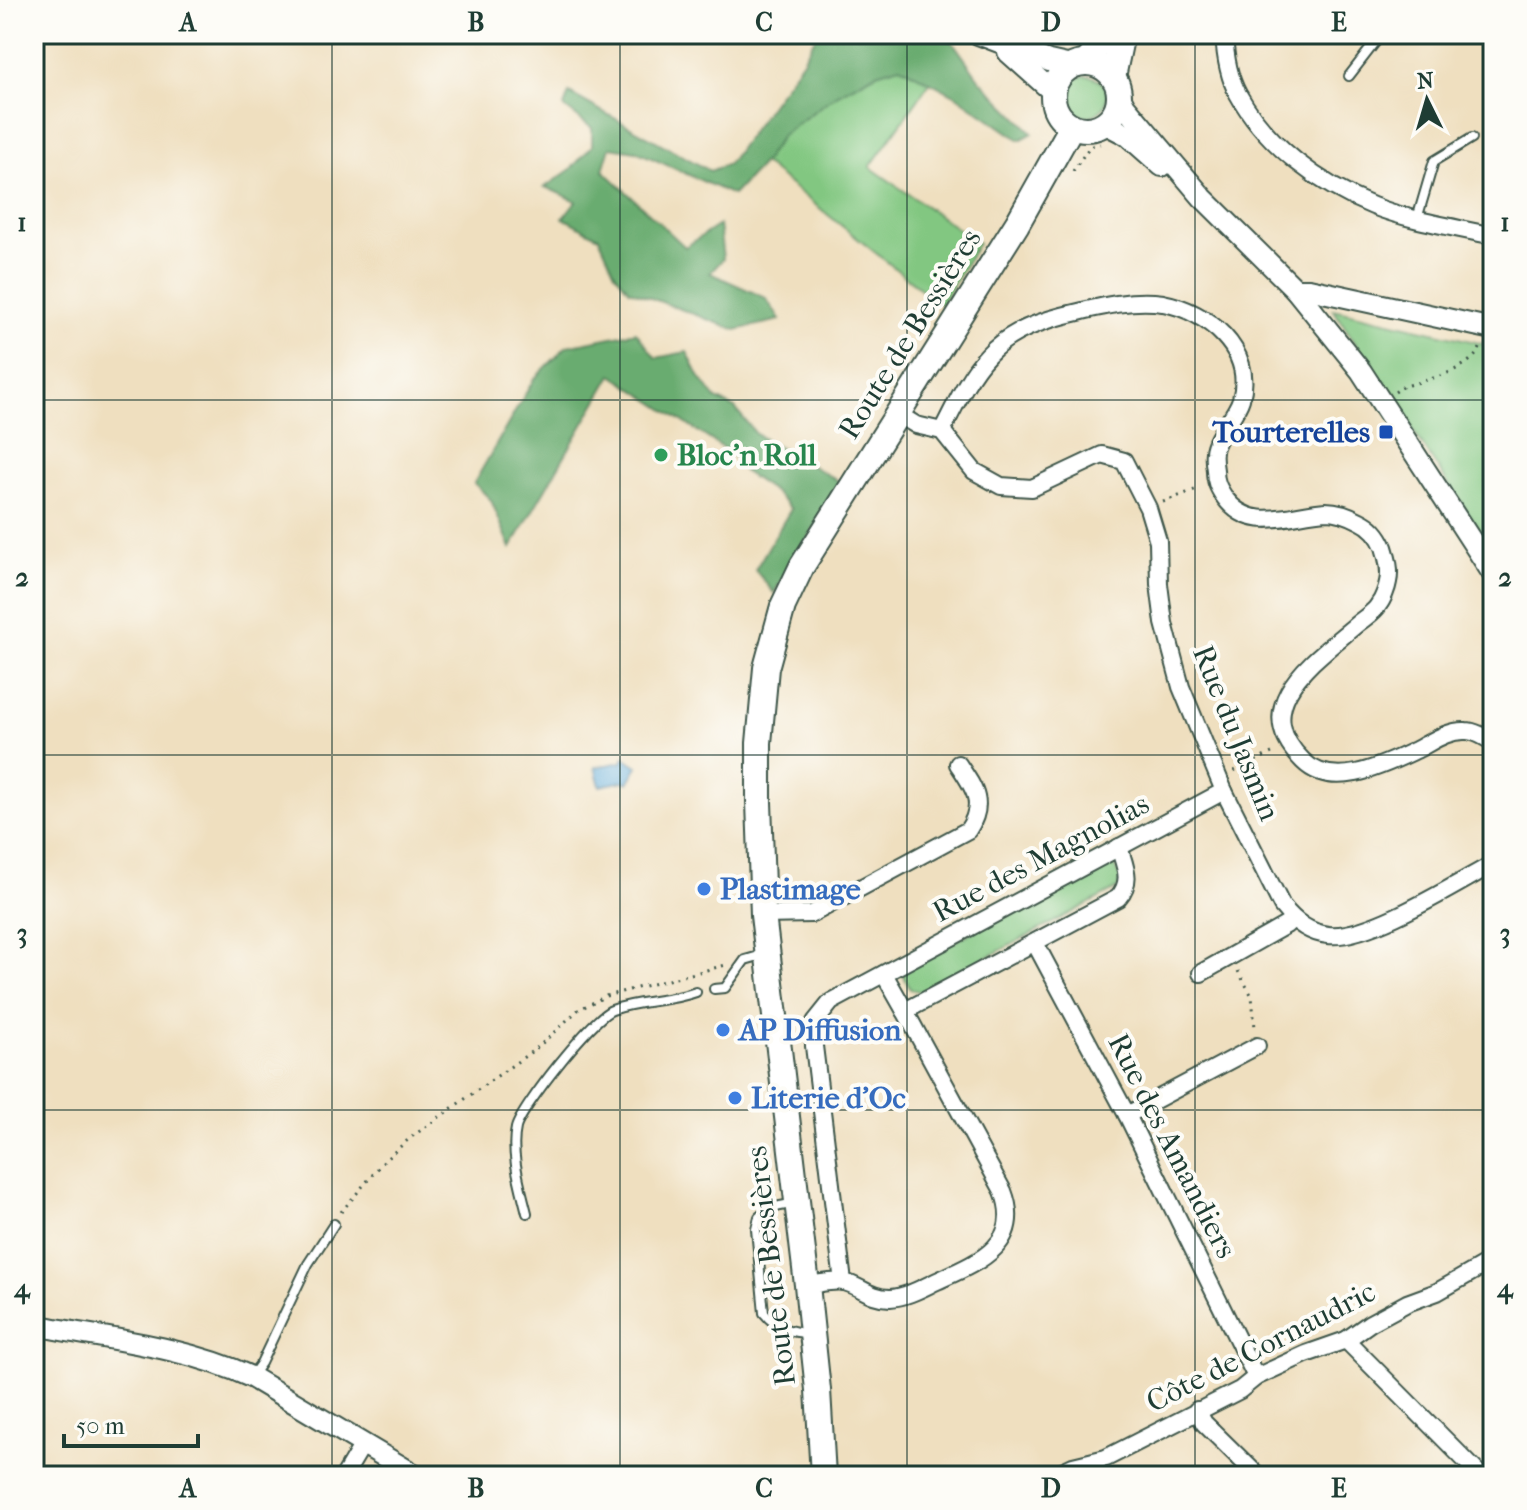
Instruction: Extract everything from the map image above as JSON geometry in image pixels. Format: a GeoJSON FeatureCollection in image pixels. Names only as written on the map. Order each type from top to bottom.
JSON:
{"type":"FeatureCollection","features":[{"type":"Feature","properties":{"kind":"main road"},"geometry":{"type":"LineString","coordinates":[[1103,34],[1092,56],[1062,72],[1053,92],[1059,116],[1072,126],[1094,128],[1104,133],[1117,105],[1122,34]]}},
{"type":"Feature","properties":{"kind":"main road"},"geometry":{"type":"LineString","coordinates":[[1078,64],[1106,69],[1116,86]]}},
{"type":"Feature","properties":{"kind":"main road","name":"Route de Bessières"},"geometry":{"type":"LineString","coordinates":[[823,1476],[812,1333],[797,1203],[756,957],[763,915],[759,743],[766,668],[783,606],[802,566],[1017,224],[1072,126]]}},
{"type":"Feature","properties":{"kind":"street"},"geometry":{"type":"LineString","coordinates":[[1224,34],[1229,72],[1238,93],[1276,141],[1302,166],[1340,191],[1363,201],[1417,219],[1493,236]]}},
{"type":"Feature","properties":{"kind":"street"},"geometry":{"type":"LineString","coordinates":[[985,37],[1078,64]]}},
{"type":"Feature","properties":{"kind":"street"},"geometry":{"type":"LineString","coordinates":[[985,37],[1023,63],[1053,92]]}},
{"type":"Feature","properties":{"kind":"street"},"geometry":{"type":"LineString","coordinates":[[1116,86],[1125,106],[1203,198],[1295,289],[1382,400],[1493,574]]}},
{"type":"Feature","properties":{"kind":"street"},"geometry":{"type":"LineString","coordinates":[[1104,133],[1127,135],[1203,198]]}},
{"type":"Feature","properties":{"kind":"street"},"geometry":{"type":"LineString","coordinates":[[1295,289],[1309,289],[1490,328]]}},
{"type":"Feature","properties":{"kind":"street"},"geometry":{"type":"LineString","coordinates":[[898,414],[916,425],[942,431],[970,375],[990,350],[1042,321],[1125,302],[1162,303],[1186,309],[1229,340],[1238,355],[1243,378],[1242,398],[1214,449],[1216,482],[1226,500],[1239,511],[1259,520],[1327,511],[1347,514],[1370,526],[1382,542],[1388,560],[1389,580],[1379,605],[1292,684],[1281,710],[1281,727],[1288,745],[1306,764],[1329,775],[1363,771],[1416,750],[1445,734],[1467,731],[1493,743]]}},
{"type":"Feature","properties":{"kind":"street","name":"Rue du Jasmin"},"geometry":{"type":"LineString","coordinates":[[942,431],[974,471],[1001,486],[1032,488],[1102,455],[1124,461],[1148,508],[1158,541],[1164,623],[1181,687],[1221,785],[1282,906],[1292,919]]}},
{"type":"Feature","properties":{"kind":"street"},"geometry":{"type":"LineString","coordinates":[[763,915],[812,914],[968,830],[978,816],[976,791],[958,764]]}},
{"type":"Feature","properties":{"kind":"street","name":"Rue des Magnolias"},"geometry":{"type":"LineString","coordinates":[[843,1282],[814,1046],[815,1022],[831,1002],[1119,847],[1221,785]]}},
{"type":"Feature","properties":{"kind":"street"},"geometry":{"type":"LineString","coordinates":[[905,1011],[1118,898],[1126,889],[1128,878],[1119,847]]}},
{"type":"Feature","properties":{"kind":"street"},"geometry":{"type":"LineString","coordinates":[[1201,973],[1231,958],[1292,919],[1317,933],[1331,936],[1352,934],[1404,912],[1493,864]]}},
{"type":"Feature","properties":{"kind":"street","name":"Rue des Amandiers"},"geometry":{"type":"LineString","coordinates":[[1035,943],[1127,1115],[1256,1377]]}},
{"type":"Feature","properties":{"kind":"street"},"geometry":{"type":"LineString","coordinates":[[807,1285],[843,1282],[864,1293],[888,1298],[904,1296],[976,1263],[994,1251],[1007,1229],[1010,1208],[1003,1191],[884,974]]}},
{"type":"Feature","properties":{"kind":"street"},"geometry":{"type":"LineString","coordinates":[[1127,1115],[1257,1046]]}},
{"type":"Feature","properties":{"kind":"street","name":"Côte de Cornaudric"},"geometry":{"type":"LineString","coordinates":[[1052,1476],[1073,1466],[1106,1458],[1240,1390],[1256,1377],[1346,1340],[1370,1323],[1407,1303],[1437,1292],[1493,1260]]}},
{"type":"Feature","properties":{"kind":"street"},"geometry":{"type":"LineString","coordinates":[[34,1325],[192,1355],[225,1365],[251,1377],[417,1476]]}},
{"type":"Feature","properties":{"kind":"street"},"geometry":{"type":"LineString","coordinates":[[1346,1340],[1481,1476]]}},
{"type":"Feature","properties":{"kind":"street"},"geometry":{"type":"LineString","coordinates":[[1197,1410],[1204,1423],[1258,1476]]}},
{"type":"Feature","properties":{"kind":"street"},"geometry":{"type":"LineString","coordinates":[[344,1476],[363,1444]]}},
{"type":"Feature","properties":{"kind":"lane"},"geometry":{"type":"LineString","coordinates":[[1349,76],[1377,40],[1368,34]]}},
{"type":"Feature","properties":{"kind":"lane"},"geometry":{"type":"LineString","coordinates":[[1417,219],[1434,161],[1472,138]]}},
{"type":"Feature","properties":{"kind":"lane"},"geometry":{"type":"LineString","coordinates":[[714,989],[725,988],[756,957]]}},
{"type":"Feature","properties":{"kind":"lane"},"geometry":{"type":"LineString","coordinates":[[527,1213],[514,1143],[520,1115],[590,1028],[610,1010],[677,999],[696,992]]}},
{"type":"Feature","properties":{"kind":"lane"},"geometry":{"type":"LineString","coordinates":[[797,1203],[770,1208],[759,1217],[756,1229],[764,1313],[772,1324],[798,1333],[812,1333]]}},
{"type":"Feature","properties":{"kind":"lane"},"geometry":{"type":"LineString","coordinates":[[251,1377],[308,1264],[334,1224]]}},
{"type":"Feature","properties":{"kind":"path"},"geometry":{"type":"LineString","coordinates":[[1072,172],[1090,146],[1104,133]]}},
{"type":"Feature","properties":{"kind":"path"},"geometry":{"type":"LineString","coordinates":[[1382,400],[1402,387],[1457,369],[1479,352],[1490,328]]}},
{"type":"Feature","properties":{"kind":"path"},"geometry":{"type":"LineString","coordinates":[[1148,508],[1216,482]]}},
{"type":"Feature","properties":{"kind":"path"},"geometry":{"type":"LineString","coordinates":[[1221,785],[1288,745]]}},
{"type":"Feature","properties":{"kind":"path"},"geometry":{"type":"LineString","coordinates":[[334,1224],[343,1209],[393,1152],[538,1047],[578,1010],[606,996],[756,957]]}},
{"type":"Feature","properties":{"kind":"path"},"geometry":{"type":"LineString","coordinates":[[1231,958],[1252,996],[1257,1046]]}},
{"type":"Feature","properties":{"kind":"green space"},"geometry":{"type":"Polygon","coordinates":[[[817,34],[943,34],[955,45],[980,80],[1033,133],[1020,140],[955,95],[900,66],[876,73],[836,95],[782,135],[763,163],[733,195],[636,151],[610,147],[603,170],[685,247],[719,225],[723,259],[710,273],[766,298],[780,320],[736,330],[629,290],[615,273],[599,237],[563,218],[576,201],[545,187],[571,169],[592,146],[592,128],[564,107],[569,93],[710,171],[728,164],[803,60],[817,34]]]}},
{"type":"Feature","properties":{"kind":"green space"},"geometry":{"type":"Polygon","coordinates":[[[900,65],[930,82],[870,167],[978,243],[941,305],[763,163],[782,135],[836,95],[876,73],[900,65]]]}},
{"type":"Feature","properties":{"kind":"green space"},"geometry":{"type":"Polygon","coordinates":[[[1087,76],[1101,82],[1107,96],[1101,110],[1087,116],[1073,110],[1067,96],[1073,82],[1087,76]]]}},
{"type":"Feature","properties":{"kind":"green space"},"geometry":{"type":"Polygon","coordinates":[[[1333,309],[1493,346],[1493,552],[1333,309]]]}},
{"type":"Feature","properties":{"kind":"green space"},"geometry":{"type":"Polygon","coordinates":[[[636,332],[656,358],[687,352],[716,399],[735,408],[756,434],[842,483],[774,593],[755,570],[791,509],[774,492],[743,471],[732,454],[612,375],[511,548],[491,500],[474,483],[534,379],[567,346],[636,332]]]}},
{"type":"Feature","properties":{"kind":"green space"},"geometry":{"type":"Polygon","coordinates":[[[1099,862],[1113,863],[1121,878],[1118,888],[922,992],[910,989],[903,975],[910,966],[1099,862]]]}},
{"type":"Feature","properties":{"kind":"water"},"geometry":{"type":"Polygon","coordinates":[[[624,757],[638,766],[628,783],[624,781],[600,786],[595,767],[622,762],[624,757]]]}},
{"type":"Feature","properties":{"kind":"place","name":"Tourterelles"},"geometry":{"type":"Point","coordinates":[1386,432]}},
{"type":"Feature","properties":{"kind":"place","name":"Bloc'n Roll"},"geometry":{"type":"Point","coordinates":[661,455]}},
{"type":"Feature","properties":{"kind":"place","name":"Plastimage"},"geometry":{"type":"Point","coordinates":[704,889]}},
{"type":"Feature","properties":{"kind":"place","name":"AP Diffusion"},"geometry":{"type":"Point","coordinates":[723,1030]}},
{"type":"Feature","properties":{"kind":"place","name":"Literie d'Oc"},"geometry":{"type":"Point","coordinates":[735,1098]}}]}
